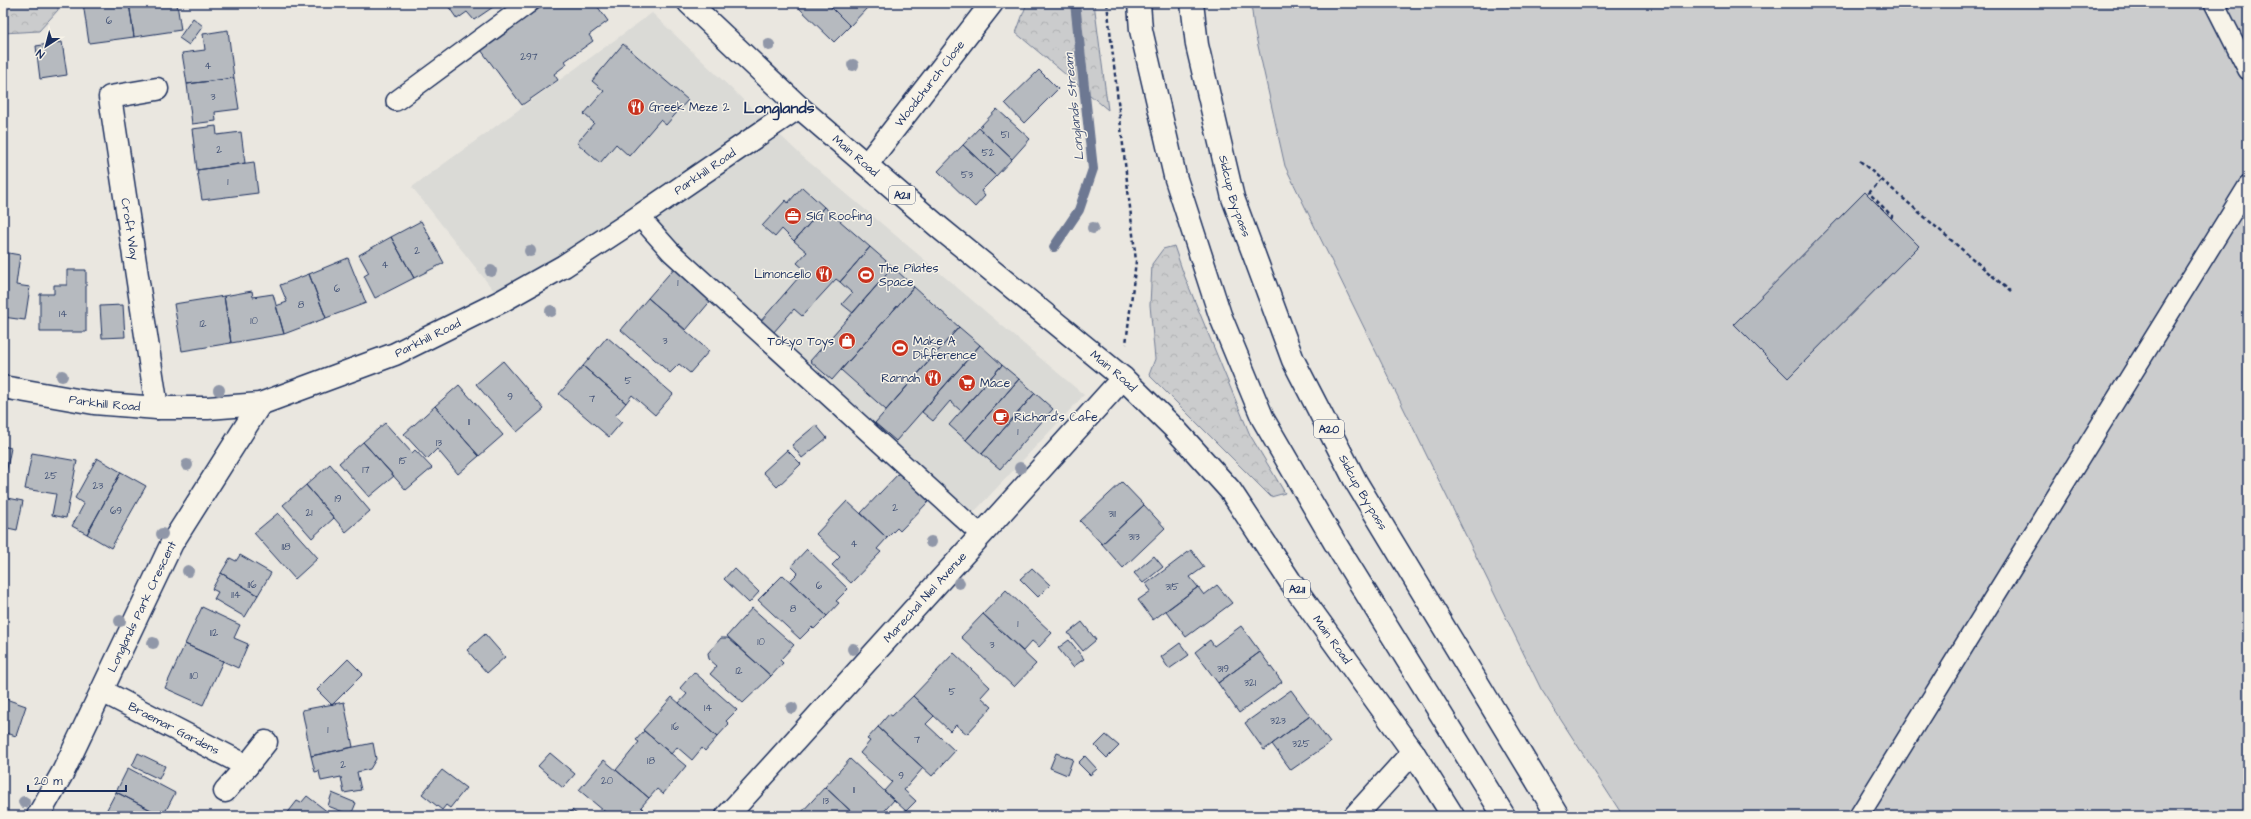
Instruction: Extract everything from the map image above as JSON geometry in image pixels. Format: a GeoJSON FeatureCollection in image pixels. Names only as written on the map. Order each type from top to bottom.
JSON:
{"type":"FeatureCollection","features":[{"type":"Feature","properties":{"kind":"main road","name":"Main Road"},"geometry":{"type":"LineString","coordinates":[[689,3],[799,107],[942,229],[1123,378],[1174,428],[1230,490],[1290,581],[1413,752],[1452,816]]}},
{"type":"Feature","properties":{"kind":"main road","name":"Woodchurch Close"},"geometry":{"type":"LineString","coordinates":[[867,164],[992,3]]}},
{"type":"Feature","properties":{"kind":"main road"},"geometry":{"type":"LineString","coordinates":[[1139,3],[1141,30],[1175,176],[1220,315],[1264,419],[1335,543],[1504,816]]}},
{"type":"Feature","properties":{"kind":"main road","name":"Sidcup By-pass"},"geometry":{"type":"LineString","coordinates":[[1192,3],[1196,45],[1233,198],[1293,360],[1356,482],[1558,816]]}},
{"type":"Feature","properties":{"kind":"main road","name":"Croft Way"},"geometry":{"type":"LineString","coordinates":[[156,408],[110,97],[157,89]]}},
{"type":"Feature","properties":{"kind":"main road","name":"Parkhill Road"},"geometry":{"type":"LineString","coordinates":[[3,387],[94,403],[156,408],[208,408],[260,404],[409,347],[502,301],[564,266],[799,107]]}},
{"type":"Feature","properties":{"kind":"main road","name":"Marechal Niel Avenue"},"geometry":{"type":"LineString","coordinates":[[727,816],[980,534],[1123,378]]}},
{"type":"Feature","properties":{"kind":"main road","name":"Longlands Park Crescent"},"geometry":{"type":"LineString","coordinates":[[38,816],[63,772],[172,543],[260,404]]}},
{"type":"Feature","properties":{"kind":"main road","name":"Braemar Gardens"},"geometry":{"type":"LineString","coordinates":[[102,691],[247,766]]}},
{"type":"Feature","properties":{"kind":"main road"},"geometry":{"type":"LineString","coordinates":[[225,791],[266,742]]}},
{"type":"Feature","properties":{"kind":"main road"},"geometry":{"type":"LineString","coordinates":[[1355,816],[1413,752]]}},
{"type":"Feature","properties":{"kind":"lane"},"geometry":{"type":"LineString","coordinates":[[396,101],[529,3]]}},
{"type":"Feature","properties":{"kind":"lane"},"geometry":{"type":"LineString","coordinates":[[2214,3],[2248,70]]}},
{"type":"Feature","properties":{"kind":"lane"},"geometry":{"type":"LineString","coordinates":[[1859,816],[2248,186]]}},
{"type":"Feature","properties":{"kind":"lane"},"geometry":{"type":"LineString","coordinates":[[639,216],[671,252],[980,534]]}},
{"type":"Feature","properties":{"kind":"path"},"geometry":{"type":"LineString","coordinates":[[1107,3],[1136,261],[1123,378]]}},
{"type":"Feature","properties":{"kind":"path"},"geometry":{"type":"LineString","coordinates":[[1860,161],[2011,292]]}},
{"type":"Feature","properties":{"kind":"path"},"geometry":{"type":"LineString","coordinates":[[1881,180],[1869,193],[1892,216],[1891,218]]}},
{"type":"Feature","properties":{"kind":"shaded area"},"geometry":{"type":"Polygon","coordinates":[[[652,13],[803,157],[1084,395],[961,526],[633,221],[502,301],[412,187],[652,13]]]}},
{"type":"Feature","properties":{"kind":"green space"},"geometry":{"type":"Polygon","coordinates":[[[3,3],[58,3],[58,10],[39,31],[3,33],[3,3]]]}},
{"type":"Feature","properties":{"kind":"green space"},"geometry":{"type":"Polygon","coordinates":[[[1027,3],[1094,3],[1108,110],[1016,33],[1027,3]]]}},
{"type":"Feature","properties":{"kind":"green space"},"geometry":{"type":"Polygon","coordinates":[[[1251,3],[2248,3],[2248,816],[1623,816],[1541,689],[1285,166],[1254,28],[1251,3]]]}},
{"type":"Feature","properties":{"kind":"green space"},"geometry":{"type":"Polygon","coordinates":[[[1174,246],[1184,275],[1250,435],[1285,493],[1271,497],[1149,375],[1155,359],[1150,305],[1152,264],[1163,249],[1174,246]]]}},
{"type":"Feature","properties":{"kind":"building"},"geometry":{"type":"Polygon","coordinates":[[[83,3],[129,3],[134,37],[89,43],[83,3]]]}},
{"type":"Feature","properties":{"kind":"building"},"geometry":{"type":"Polygon","coordinates":[[[129,3],[182,3],[177,4],[181,30],[134,37],[129,3]]]}},
{"type":"Feature","properties":{"kind":"building"},"geometry":{"type":"Polygon","coordinates":[[[446,3],[499,3],[474,20],[467,12],[457,19],[446,3]]]}},
{"type":"Feature","properties":{"kind":"building"},"geometry":{"type":"Polygon","coordinates":[[[547,3],[595,3],[608,21],[589,35],[593,41],[565,61],[567,64],[554,74],[558,80],[522,105],[481,50],[547,3]]]}},
{"type":"Feature","properties":{"kind":"building"},"geometry":{"type":"Polygon","coordinates":[[[827,3],[850,26],[834,42],[795,4],[827,3]]]}},
{"type":"Feature","properties":{"kind":"building"},"geometry":{"type":"Polygon","coordinates":[[[827,3],[862,3],[867,8],[850,26],[827,3]]]}},
{"type":"Feature","properties":{"kind":"building"},"geometry":{"type":"Polygon","coordinates":[[[862,3],[872,3],[867,8],[862,3]]]}},
{"type":"Feature","properties":{"kind":"building"},"geometry":{"type":"Polygon","coordinates":[[[193,18],[203,26],[189,45],[179,38],[193,18]]]}},
{"type":"Feature","properties":{"kind":"building"},"geometry":{"type":"Polygon","coordinates":[[[228,30],[234,78],[187,84],[182,53],[205,50],[203,34],[228,30]]]}},
{"type":"Feature","properties":{"kind":"building"},"geometry":{"type":"Polygon","coordinates":[[[62,42],[67,75],[40,79],[36,46],[62,42]]]}},
{"type":"Feature","properties":{"kind":"building","name":"Greek Meze 2"},"geometry":{"type":"Polygon","coordinates":[[[623,44],[688,100],[666,125],[660,120],[629,156],[616,144],[600,163],[577,143],[594,123],[584,114],[604,91],[592,81],[623,44]]]}},
{"type":"Feature","properties":{"kind":"building"},"geometry":{"type":"Polygon","coordinates":[[[1039,70],[1058,89],[1024,123],[1005,103],[1039,70]]]}},
{"type":"Feature","properties":{"kind":"building"},"geometry":{"type":"Polygon","coordinates":[[[234,78],[239,109],[215,112],[216,121],[192,124],[187,84],[234,78]]]}},
{"type":"Feature","properties":{"kind":"building"},"geometry":{"type":"Polygon","coordinates":[[[997,109],[1030,139],[1012,159],[979,128],[997,109]]]}},
{"type":"Feature","properties":{"kind":"building"},"geometry":{"type":"Polygon","coordinates":[[[216,126],[217,135],[241,132],[245,163],[197,170],[192,129],[216,126]]]}},
{"type":"Feature","properties":{"kind":"building"},"geometry":{"type":"Polygon","coordinates":[[[979,128],[1012,159],[996,176],[963,145],[979,128]]]}},
{"type":"Feature","properties":{"kind":"building"},"geometry":{"type":"Polygon","coordinates":[[[963,145],[996,176],[981,191],[985,196],[975,207],[938,171],[963,145]]]}},
{"type":"Feature","properties":{"kind":"building"},"geometry":{"type":"Polygon","coordinates":[[[254,162],[258,193],[202,200],[197,170],[254,162]]]}},
{"type":"Feature","properties":{"kind":"building","name":"SIG Roofing"},"geometry":{"type":"Polygon","coordinates":[[[802,187],[824,207],[794,241],[782,229],[775,237],[762,226],[786,200],[788,203],[802,187]]]}},
{"type":"Feature","properties":{"kind":"building"},"geometry":{"type":"Polygon","coordinates":[[[1865,192],[1919,246],[1788,378],[1734,324],[1865,192]]]}},
{"type":"Feature","properties":{"kind":"building","name":"Limoncello"},"geometry":{"type":"Polygon","coordinates":[[[824,207],[870,247],[840,282],[836,279],[802,316],[794,309],[773,333],[760,322],[805,270],[797,263],[807,252],[794,241],[824,207]]]}},
{"type":"Feature","properties":{"kind":"building"},"geometry":{"type":"Polygon","coordinates":[[[421,221],[444,263],[414,278],[391,237],[421,221]]]}},
{"type":"Feature","properties":{"kind":"building"},"geometry":{"type":"Polygon","coordinates":[[[391,237],[414,278],[375,298],[364,276],[369,273],[359,255],[391,237]]]}},
{"type":"Feature","properties":{"kind":"building","name":"The Pilates Space"},"geometry":{"type":"Polygon","coordinates":[[[870,247],[893,267],[853,313],[842,304],[852,293],[840,282],[870,247]]]}},
{"type":"Feature","properties":{"kind":"building"},"geometry":{"type":"Polygon","coordinates":[[[3,252],[20,255],[16,285],[30,287],[25,320],[3,317],[3,252]]]}},
{"type":"Feature","properties":{"kind":"building"},"geometry":{"type":"Polygon","coordinates":[[[348,258],[366,303],[326,318],[309,274],[348,258]]]}},
{"type":"Feature","properties":{"kind":"building"},"geometry":{"type":"Polygon","coordinates":[[[676,266],[713,298],[686,330],[648,298],[676,266]]]}},
{"type":"Feature","properties":{"kind":"building","name":"Tokyo Toys"},"geometry":{"type":"Polygon","coordinates":[[[893,267],[914,287],[832,380],[810,361],[893,267]]]}},
{"type":"Feature","properties":{"kind":"building"},"geometry":{"type":"Polygon","coordinates":[[[67,270],[86,270],[86,332],[40,332],[40,294],[54,294],[54,285],[67,285],[67,270]]]}},
{"type":"Feature","properties":{"kind":"building"},"geometry":{"type":"Polygon","coordinates":[[[309,274],[326,318],[284,334],[276,306],[287,302],[280,285],[309,274]]]}},
{"type":"Feature","properties":{"kind":"building","name":"Make A Difference"},"geometry":{"type":"Polygon","coordinates":[[[914,287],[959,327],[886,410],[841,370],[914,287]]]}},
{"type":"Feature","properties":{"kind":"building"},"geometry":{"type":"Polygon","coordinates":[[[252,291],[253,297],[273,294],[284,334],[231,343],[224,296],[252,291]]]}},
{"type":"Feature","properties":{"kind":"building"},"geometry":{"type":"Polygon","coordinates":[[[224,296],[231,343],[182,351],[174,304],[224,296]]]}},
{"type":"Feature","properties":{"kind":"building"},"geometry":{"type":"Polygon","coordinates":[[[648,298],[709,351],[690,373],[679,364],[670,373],[621,330],[648,298]]]}},
{"type":"Feature","properties":{"kind":"building"},"geometry":{"type":"Polygon","coordinates":[[[123,305],[125,337],[102,338],[100,306],[123,305]]]}},
{"type":"Feature","properties":{"kind":"building","name":"Rannah"},"geometry":{"type":"Polygon","coordinates":[[[959,327],[980,345],[896,441],[875,423],[959,327]]]}},
{"type":"Feature","properties":{"kind":"building"},"geometry":{"type":"Polygon","coordinates":[[[607,337],[673,394],[655,415],[632,395],[626,403],[583,366],[607,337]]]}},
{"type":"Feature","properties":{"kind":"building","name":"Mace"},"geometry":{"type":"Polygon","coordinates":[[[980,345],[1002,365],[961,411],[950,401],[933,421],[922,412],[980,345]]]}},
{"type":"Feature","properties":{"kind":"building"},"geometry":{"type":"Polygon","coordinates":[[[503,361],[544,409],[517,432],[476,384],[503,361]]]}},
{"type":"Feature","properties":{"kind":"building"},"geometry":{"type":"Polygon","coordinates":[[[1002,365],[1019,379],[966,440],[949,425],[1002,365]]]}},
{"type":"Feature","properties":{"kind":"building"},"geometry":{"type":"Polygon","coordinates":[[[583,366],[626,403],[615,416],[622,422],[609,437],[559,394],[583,366]]]}},
{"type":"Feature","properties":{"kind":"building","name":"Richard's Cafe"},"geometry":{"type":"Polygon","coordinates":[[[1019,379],[1035,393],[982,454],[966,440],[1019,379]]]}},
{"type":"Feature","properties":{"kind":"building"},"geometry":{"type":"Polygon","coordinates":[[[459,385],[503,435],[479,456],[435,406],[459,385]]]}},
{"type":"Feature","properties":{"kind":"building"},"geometry":{"type":"Polygon","coordinates":[[[1035,393],[1053,409],[1000,469],[982,454],[1035,393]]]}},
{"type":"Feature","properties":{"kind":"building"},"geometry":{"type":"Polygon","coordinates":[[[435,406],[479,456],[458,474],[437,449],[427,459],[404,434],[435,406]]]}},
{"type":"Feature","properties":{"kind":"building"},"geometry":{"type":"Polygon","coordinates":[[[385,423],[412,453],[415,450],[432,468],[406,490],[363,442],[385,423]]]}},
{"type":"Feature","properties":{"kind":"building"},"geometry":{"type":"Polygon","coordinates":[[[816,425],[827,438],[802,458],[792,445],[816,425]]]}},
{"type":"Feature","properties":{"kind":"building"},"geometry":{"type":"Polygon","coordinates":[[[363,442],[394,476],[369,497],[339,463],[363,442]]]}},
{"type":"Feature","properties":{"kind":"building"},"geometry":{"type":"Polygon","coordinates":[[[3,446],[11,448],[4,484],[3,484],[3,446]]]}},
{"type":"Feature","properties":{"kind":"building"},"geometry":{"type":"Polygon","coordinates":[[[787,450],[801,464],[777,487],[763,472],[787,450]]]}},
{"type":"Feature","properties":{"kind":"building"},"geometry":{"type":"Polygon","coordinates":[[[32,453],[77,461],[66,518],[52,515],[56,494],[25,489],[32,453]]]}},
{"type":"Feature","properties":{"kind":"building"},"geometry":{"type":"Polygon","coordinates":[[[97,458],[121,472],[87,534],[72,526],[84,504],[75,498],[97,458]]]}},
{"type":"Feature","properties":{"kind":"building"},"geometry":{"type":"Polygon","coordinates":[[[330,464],[370,511],[346,532],[306,485],[330,464]]]}},
{"type":"Feature","properties":{"kind":"building"},"geometry":{"type":"Polygon","coordinates":[[[121,472],[146,486],[111,548],[87,534],[121,472]]]}},
{"type":"Feature","properties":{"kind":"building"},"geometry":{"type":"Polygon","coordinates":[[[900,472],[930,500],[900,531],[897,528],[887,538],[861,513],[900,472]]]}},
{"type":"Feature","properties":{"kind":"building"},"geometry":{"type":"Polygon","coordinates":[[[1122,482],[1144,505],[1102,544],[1080,521],[1122,482]]]}},
{"type":"Feature","properties":{"kind":"building"},"geometry":{"type":"Polygon","coordinates":[[[306,485],[334,518],[312,538],[283,505],[306,485]]]}},
{"type":"Feature","properties":{"kind":"building"},"geometry":{"type":"Polygon","coordinates":[[[3,497],[23,501],[17,530],[3,527],[3,497]]]}},
{"type":"Feature","properties":{"kind":"building"},"geometry":{"type":"Polygon","coordinates":[[[847,501],[887,538],[877,549],[881,552],[851,583],[832,565],[840,557],[816,534],[847,501]]]}},
{"type":"Feature","properties":{"kind":"building"},"geometry":{"type":"Polygon","coordinates":[[[1144,505],[1165,528],[1123,568],[1102,544],[1144,505]]]}},
{"type":"Feature","properties":{"kind":"building"},"geometry":{"type":"Polygon","coordinates":[[[278,513],[318,558],[295,579],[254,533],[278,513]]]}},
{"type":"Feature","properties":{"kind":"building"},"geometry":{"type":"Polygon","coordinates":[[[807,549],[848,589],[836,601],[839,603],[827,616],[790,581],[798,573],[791,566],[807,549]]]}},
{"type":"Feature","properties":{"kind":"building"},"geometry":{"type":"Polygon","coordinates":[[[1191,550],[1204,567],[1190,577],[1198,587],[1153,620],[1138,600],[1151,591],[1146,584],[1191,550]]]}},
{"type":"Feature","properties":{"kind":"building"},"geometry":{"type":"Polygon","coordinates":[[[240,555],[271,573],[258,595],[221,573],[230,558],[236,561],[240,555]]]}},
{"type":"Feature","properties":{"kind":"building"},"geometry":{"type":"Polygon","coordinates":[[[1154,556],[1163,567],[1143,583],[1134,573],[1154,556]]]}},
{"type":"Feature","properties":{"kind":"building"},"geometry":{"type":"Polygon","coordinates":[[[734,568],[759,592],[749,603],[724,579],[734,568]]]}},
{"type":"Feature","properties":{"kind":"building"},"geometry":{"type":"Polygon","coordinates":[[[1032,568],[1050,585],[1038,597],[1020,579],[1032,568]]]}},
{"type":"Feature","properties":{"kind":"building"},"geometry":{"type":"Polygon","coordinates":[[[221,573],[258,595],[245,617],[214,599],[218,592],[212,589],[221,573]]]}},
{"type":"Feature","properties":{"kind":"building"},"geometry":{"type":"Polygon","coordinates":[[[783,575],[827,616],[814,629],[812,627],[800,639],[758,600],[783,575]]]}},
{"type":"Feature","properties":{"kind":"building"},"geometry":{"type":"Polygon","coordinates":[[[1217,585],[1232,603],[1186,637],[1166,611],[1198,587],[1204,595],[1217,585]]]}},
{"type":"Feature","properties":{"kind":"building"},"geometry":{"type":"Polygon","coordinates":[[[1006,590],[1052,633],[1039,647],[1032,641],[1023,651],[983,614],[1006,590]]]}},
{"type":"Feature","properties":{"kind":"building"},"geometry":{"type":"Polygon","coordinates":[[[202,607],[240,625],[234,638],[248,644],[238,668],[185,644],[202,607]]]}},
{"type":"Feature","properties":{"kind":"building"},"geometry":{"type":"Polygon","coordinates":[[[752,608],[794,645],[780,660],[783,663],[771,676],[727,636],[752,608]]]}},
{"type":"Feature","properties":{"kind":"building"},"geometry":{"type":"Polygon","coordinates":[[[983,614],[1036,664],[1014,687],[961,637],[983,614]]]}},
{"type":"Feature","properties":{"kind":"building"},"geometry":{"type":"Polygon","coordinates":[[[1082,622],[1096,640],[1083,651],[1068,633],[1082,622]]]}},
{"type":"Feature","properties":{"kind":"building"},"geometry":{"type":"Polygon","coordinates":[[[1241,626],[1260,652],[1218,683],[1195,652],[1210,640],[1214,646],[1241,626]]]}},
{"type":"Feature","properties":{"kind":"building"},"geometry":{"type":"Polygon","coordinates":[[[485,634],[505,657],[487,673],[467,650],[485,634]]]}},
{"type":"Feature","properties":{"kind":"building"},"geometry":{"type":"Polygon","coordinates":[[[721,638],[728,638],[771,676],[743,703],[710,674],[717,666],[709,659],[708,653],[721,638]]]}},
{"type":"Feature","properties":{"kind":"building"},"geometry":{"type":"Polygon","coordinates":[[[1069,640],[1084,659],[1073,667],[1058,648],[1069,640]]]}},
{"type":"Feature","properties":{"kind":"building"},"geometry":{"type":"Polygon","coordinates":[[[1180,643],[1189,655],[1169,669],[1161,657],[1180,643]]]}},
{"type":"Feature","properties":{"kind":"building"},"geometry":{"type":"Polygon","coordinates":[[[185,644],[223,661],[203,705],[165,688],[185,644]]]}},
{"type":"Feature","properties":{"kind":"building"},"geometry":{"type":"Polygon","coordinates":[[[1260,652],[1282,682],[1239,713],[1218,683],[1260,652]]]}},
{"type":"Feature","properties":{"kind":"building"},"geometry":{"type":"Polygon","coordinates":[[[954,653],[990,687],[981,697],[992,707],[967,734],[956,725],[950,731],[913,696],[954,653]]]}},
{"type":"Feature","properties":{"kind":"building"},"geometry":{"type":"Polygon","coordinates":[[[348,659],[363,674],[332,705],[317,690],[348,659]]]}},
{"type":"Feature","properties":{"kind":"building"},"geometry":{"type":"Polygon","coordinates":[[[694,672],[737,710],[726,721],[729,724],[717,737],[679,703],[687,694],[680,688],[694,672]]]}},
{"type":"Feature","properties":{"kind":"building"},"geometry":{"type":"Polygon","coordinates":[[[1291,690],[1310,716],[1264,750],[1245,723],[1291,690]]]}},
{"type":"Feature","properties":{"kind":"building"},"geometry":{"type":"Polygon","coordinates":[[[913,696],[934,716],[926,724],[955,751],[932,776],[878,727],[889,714],[892,716],[913,696]]]}},
{"type":"Feature","properties":{"kind":"building"},"geometry":{"type":"Polygon","coordinates":[[[672,697],[717,737],[705,751],[702,748],[692,760],[677,747],[671,754],[643,730],[672,697]]]}},
{"type":"Feature","properties":{"kind":"building"},"geometry":{"type":"Polygon","coordinates":[[[3,698],[26,706],[16,736],[3,732],[3,698]]]}},
{"type":"Feature","properties":{"kind":"building"},"geometry":{"type":"Polygon","coordinates":[[[344,702],[353,747],[311,756],[302,710],[344,702]]]}},
{"type":"Feature","properties":{"kind":"building"},"geometry":{"type":"Polygon","coordinates":[[[1310,716],[1330,743],[1291,770],[1272,744],[1310,716]]]}},
{"type":"Feature","properties":{"kind":"building"},"geometry":{"type":"Polygon","coordinates":[[[878,727],[923,768],[904,790],[916,801],[906,811],[884,791],[892,782],[860,753],[870,741],[867,739],[878,727]]]}},
{"type":"Feature","properties":{"kind":"building"},"geometry":{"type":"Polygon","coordinates":[[[644,731],[686,766],[663,794],[657,789],[649,798],[616,770],[639,742],[636,740],[644,731]]]}},
{"type":"Feature","properties":{"kind":"building"},"geometry":{"type":"Polygon","coordinates":[[[1106,735],[1119,746],[1107,758],[1095,746],[1106,735]]]}},
{"type":"Feature","properties":{"kind":"building"},"geometry":{"type":"Polygon","coordinates":[[[373,743],[376,759],[370,769],[357,772],[361,790],[344,793],[341,777],[321,781],[319,771],[315,772],[311,756],[373,743]]]}},
{"type":"Feature","properties":{"kind":"building"},"geometry":{"type":"Polygon","coordinates":[[[138,753],[165,766],[159,779],[132,766],[138,753]]]}},
{"type":"Feature","properties":{"kind":"building"},"geometry":{"type":"Polygon","coordinates":[[[550,753],[575,774],[563,788],[538,766],[550,753]]]}},
{"type":"Feature","properties":{"kind":"building"},"geometry":{"type":"Polygon","coordinates":[[[1056,753],[1073,759],[1067,775],[1050,768],[1056,753]]]}},
{"type":"Feature","properties":{"kind":"building"},"geometry":{"type":"Polygon","coordinates":[[[1085,756],[1097,769],[1090,775],[1078,763],[1085,756]]]}},
{"type":"Feature","properties":{"kind":"building"},"geometry":{"type":"Polygon","coordinates":[[[850,759],[894,800],[880,816],[856,816],[825,787],[850,759]]]}},
{"type":"Feature","properties":{"kind":"building"},"geometry":{"type":"Polygon","coordinates":[[[604,760],[649,798],[641,807],[647,813],[644,816],[610,816],[579,790],[604,760]]]}},
{"type":"Feature","properties":{"kind":"building"},"geometry":{"type":"Polygon","coordinates":[[[128,768],[175,793],[163,816],[116,792],[128,768]]]}},
{"type":"Feature","properties":{"kind":"building"},"geometry":{"type":"Polygon","coordinates":[[[442,770],[466,788],[450,808],[446,805],[442,810],[422,794],[442,770]]]}},
{"type":"Feature","properties":{"kind":"building"},"geometry":{"type":"Polygon","coordinates":[[[825,787],[856,816],[802,816],[800,814],[825,787]]]}},
{"type":"Feature","properties":{"kind":"building"},"geometry":{"type":"Polygon","coordinates":[[[116,792],[162,816],[104,815],[116,792]]]}},
{"type":"Feature","properties":{"kind":"building"},"geometry":{"type":"Polygon","coordinates":[[[332,793],[356,803],[351,815],[328,806],[332,793]]]}},
{"type":"Feature","properties":{"kind":"building"},"geometry":{"type":"Polygon","coordinates":[[[307,796],[333,816],[286,815],[297,801],[301,803],[307,796]]]}},
{"type":"Feature","properties":{"kind":"building"},"geometry":{"type":"Polygon","coordinates":[[[572,810],[579,816],[567,816],[572,810]]]}},
{"type":"Feature","properties":{"kind":"building"},"geometry":{"type":"Polygon","coordinates":[[[592,812],[598,816],[589,816],[592,812]]]}},
{"type":"Feature","properties":{"kind":"waterway","name":"Longlands Stream"},"geometry":{"type":"LineString","coordinates":[[1054,247],[1079,210],[1093,169],[1075,3]]}},
{"type":"Feature","properties":{"kind":"place","name":"Greek Meze 2"},"geometry":{"type":"Point","coordinates":[636,107]}},
{"type":"Feature","properties":{"kind":"place","name":"SIG Roofing"},"geometry":{"type":"Point","coordinates":[793,216]}},
{"type":"Feature","properties":{"kind":"place","name":"Limoncello"},"geometry":{"type":"Point","coordinates":[824,274]}},
{"type":"Feature","properties":{"kind":"place","name":"The Pilates Space"},"geometry":{"type":"Point","coordinates":[866,275]}},
{"type":"Feature","properties":{"kind":"place","name":"Tokyo Toys"},"geometry":{"type":"Point","coordinates":[847,341]}},
{"type":"Feature","properties":{"kind":"place","name":"Make A Difference"},"geometry":{"type":"Point","coordinates":[900,348]}},
{"type":"Feature","properties":{"kind":"place","name":"Rannah"},"geometry":{"type":"Point","coordinates":[933,378]}},
{"type":"Feature","properties":{"kind":"place","name":"Mace"},"geometry":{"type":"Point","coordinates":[967,383]}},
{"type":"Feature","properties":{"kind":"place","name":"Richard's Cafe"},"geometry":{"type":"Point","coordinates":[1001,417]}},
{"type":"Feature","properties":{"kind":"district","name":"Longlands"},"geometry":{"type":"Point","coordinates":[779,107]}}]}
